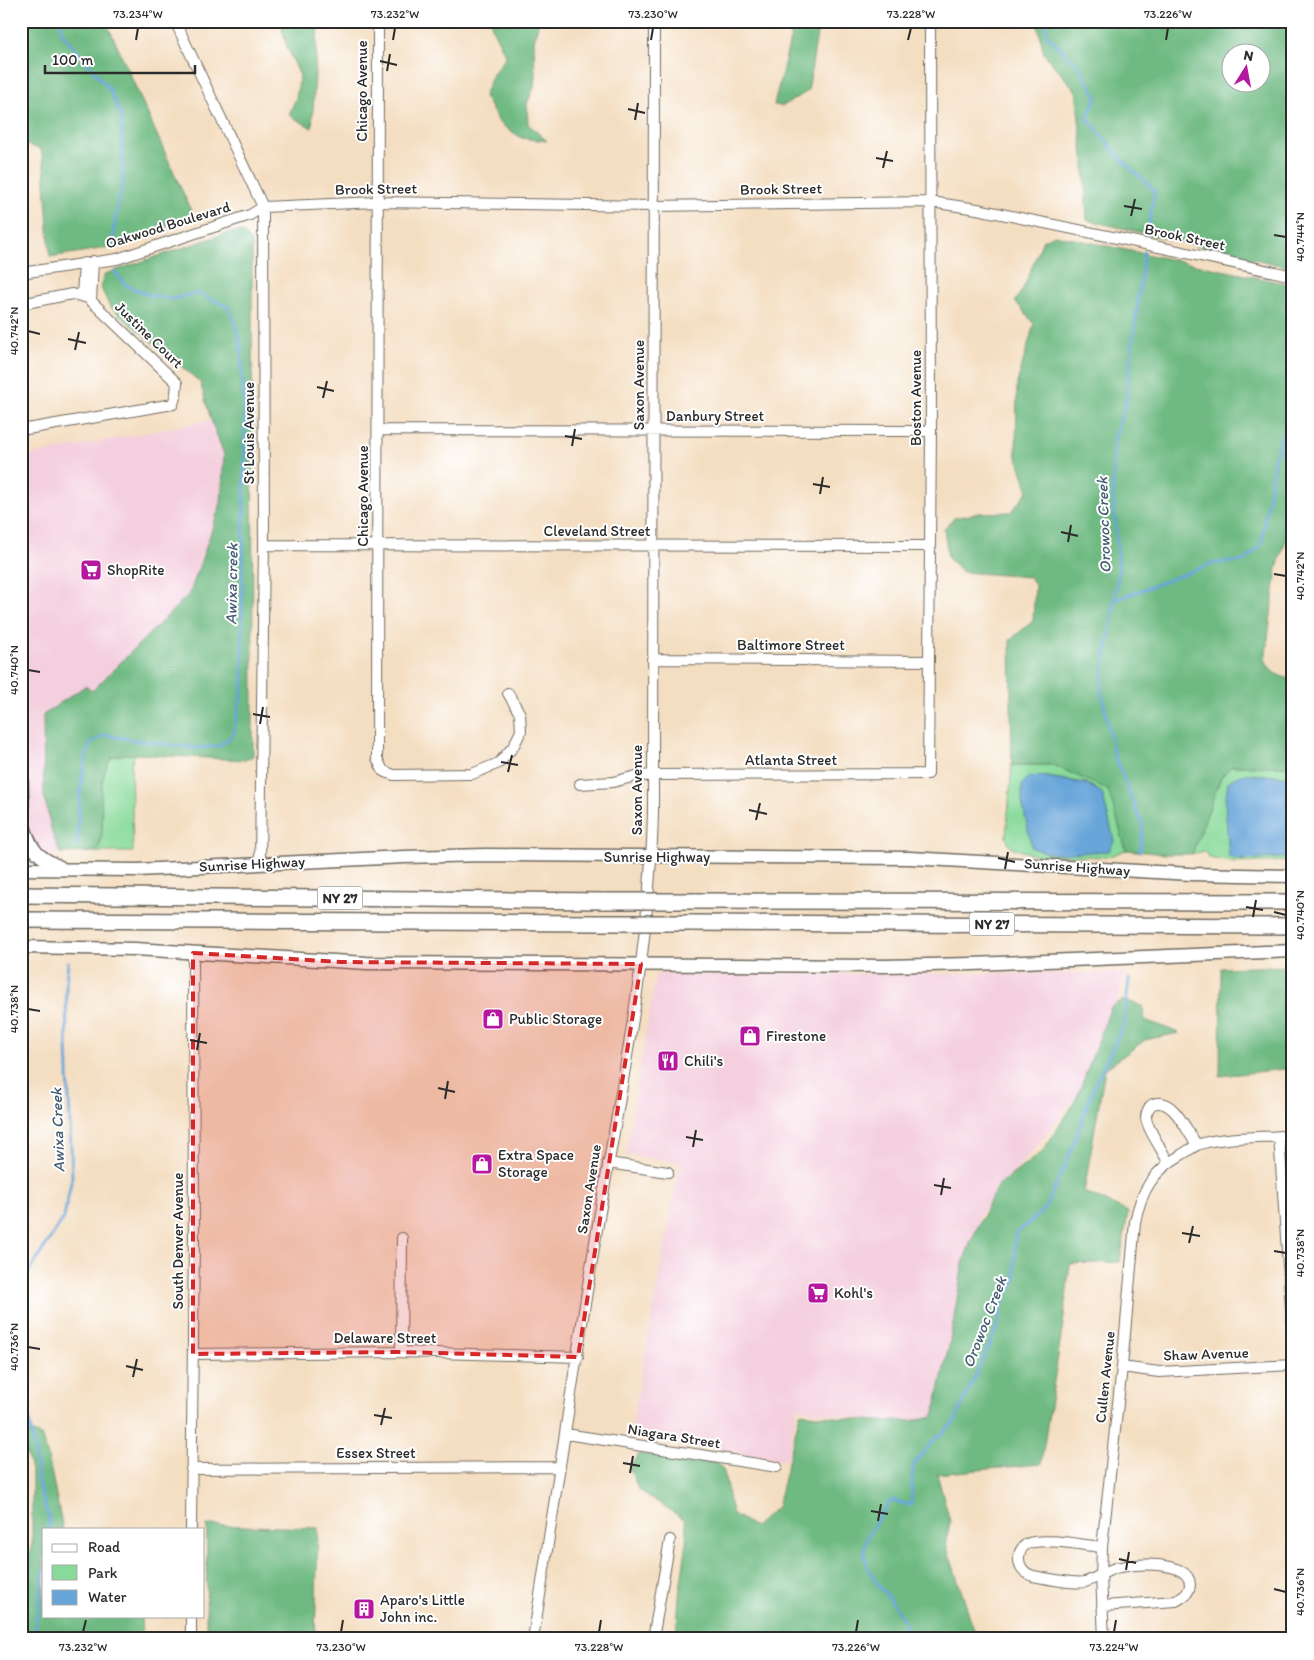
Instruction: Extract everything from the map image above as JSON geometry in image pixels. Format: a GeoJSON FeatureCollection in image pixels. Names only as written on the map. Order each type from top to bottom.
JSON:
{"type":"FeatureCollection","features":[{"type":"Feature","properties":{"kind":"highway"},"geometry":{"type":"LineString","coordinates":[[21,884],[39,885],[76,895]]}},
{"type":"Feature","properties":{"kind":"highway","name":"Sunrise Highway"},"geometry":{"type":"LineString","coordinates":[[21,895],[604,901],[1293,902]]}},
{"type":"Feature","properties":{"kind":"highway","name":"NY 27"},"geometry":{"type":"LineString","coordinates":[[21,920],[1293,926]]}},
{"type":"Feature","properties":{"kind":"highway"},"geometry":{"type":"LineString","coordinates":[[21,926],[73,920]]}},
{"type":"Feature","properties":{"kind":"main road"},"geometry":{"type":"LineString","coordinates":[[23,833],[40,856],[65,869]]}},
{"type":"Feature","properties":{"kind":"main road","name":"Sunrise Highway"},"geometry":{"type":"LineString","coordinates":[[21,869],[137,870],[434,856],[652,856],[910,858],[1191,874],[1293,876]]}},
{"type":"Feature","properties":{"kind":"main road"},"geometry":{"type":"LineString","coordinates":[[21,947],[112,948],[367,963],[943,965],[1293,951]]}},
{"type":"Feature","properties":{"kind":"street","name":"St Louis Avenue"},"geometry":{"type":"LineString","coordinates":[[175,21],[263,207],[264,545],[260,864]]}},
{"type":"Feature","properties":{"kind":"street","name":"Chicago Avenue"},"geometry":{"type":"LineString","coordinates":[[378,21],[377,758],[383,771],[394,775],[472,774],[499,764],[513,748],[521,731],[520,714],[508,693]]}},
{"type":"Feature","properties":{"kind":"street","name":"Saxon Avenue"},"geometry":{"type":"LineString","coordinates":[[533,1639],[608,1163],[629,1051],[641,964],[652,856],[654,21]]}},
{"type":"Feature","properties":{"kind":"street","name":"Boston Avenue"},"geometry":{"type":"LineString","coordinates":[[928,774],[931,431],[930,21]]}},
{"type":"Feature","properties":{"kind":"street","name":"Brook Street"},"geometry":{"type":"LineString","coordinates":[[263,207],[377,202],[654,206],[931,202],[978,209],[1293,276]]}},
{"type":"Feature","properties":{"kind":"street","name":"Oakwood Boulevard"},"geometry":{"type":"LineString","coordinates":[[21,273],[117,259],[250,215],[263,207]]}},
{"type":"Feature","properties":{"kind":"street"},"geometry":{"type":"LineString","coordinates":[[21,304],[72,294],[86,298],[89,262]]}},
{"type":"Feature","properties":{"kind":"street","name":"Justine Court"},"geometry":{"type":"LineString","coordinates":[[21,430],[173,404],[177,383],[86,298]]}},
{"type":"Feature","properties":{"kind":"street","name":"Danbury Street"},"geometry":{"type":"LineString","coordinates":[[378,430],[931,431]]}},
{"type":"Feature","properties":{"kind":"street","name":"Cleveland Street"},"geometry":{"type":"LineString","coordinates":[[264,545],[930,546]]}},
{"type":"Feature","properties":{"kind":"street","name":"Baltimore Street"},"geometry":{"type":"LineString","coordinates":[[652,659],[929,661]]}},
{"type":"Feature","properties":{"kind":"street"},"geometry":{"type":"LineString","coordinates":[[21,727],[23,833]]}},
{"type":"Feature","properties":{"kind":"street","name":"Atlanta Street"},"geometry":{"type":"LineString","coordinates":[[580,784],[613,782],[636,776],[653,775],[928,774]]}},
{"type":"Feature","properties":{"kind":"street","name":"South Denver Avenue"},"geometry":{"type":"LineString","coordinates":[[191,1528],[193,953]]}},
{"type":"Feature","properties":{"kind":"street"},"geometry":{"type":"LineString","coordinates":[[1168,1162],[1146,1118],[1149,1108],[1154,1104],[1166,1104],[1174,1109],[1197,1145],[1227,1140],[1293,1136]]}},
{"type":"Feature","properties":{"kind":"street"},"geometry":{"type":"LineString","coordinates":[[1279,1136],[1290,1250],[1293,1337]]}},
{"type":"Feature","properties":{"kind":"street","name":"Cullen Avenue"},"geometry":{"type":"LineString","coordinates":[[1104,1639],[1100,1575],[1102,1547],[1122,1367],[1135,1222],[1139,1201],[1149,1182],[1168,1162],[1197,1145]]}},
{"type":"Feature","properties":{"kind":"street"},"geometry":{"type":"LineString","coordinates":[[608,1163],[668,1172]]}},
{"type":"Feature","properties":{"kind":"street"},"geometry":{"type":"LineString","coordinates":[[401,1352],[402,1238]]}},
{"type":"Feature","properties":{"kind":"street","name":"Delaware Street"},"geometry":{"type":"LineString","coordinates":[[193,1354],[401,1352],[578,1357]]}},
{"type":"Feature","properties":{"kind":"street","name":"Shaw Avenue"},"geometry":{"type":"LineString","coordinates":[[1122,1367],[1159,1372],[1293,1365]]}},
{"type":"Feature","properties":{"kind":"street","name":"Niagara Street"},"geometry":{"type":"LineString","coordinates":[[566,1434],[777,1467]]}},
{"type":"Feature","properties":{"kind":"street","name":"Essex Street"},"geometry":{"type":"LineString","coordinates":[[191,1469],[560,1467]]}},
{"type":"Feature","properties":{"kind":"street"},"geometry":{"type":"LineString","coordinates":[[653,1639],[670,1540]]}},
{"type":"Feature","properties":{"kind":"street"},"geometry":{"type":"LineString","coordinates":[[1102,1547],[1032,1542],[1020,1551],[1019,1564],[1022,1570],[1030,1575],[1084,1582],[1113,1569],[1131,1565],[1150,1565],[1179,1569],[1187,1574],[1190,1588],[1185,1596],[1176,1601],[1102,1606]]}},
{"type":"Feature","properties":{"kind":"street"},"geometry":{"type":"LineString","coordinates":[[191,1618],[191,1639]]}},
{"type":"Feature","properties":{"kind":"highlighted area"},"geometry":{"type":"Polygon","coordinates":[[[193,953],[341,962],[641,964],[578,1357],[401,1352],[193,1354],[193,953]]]}},
{"type":"Feature","properties":{"kind":"shaded area"},"geometry":{"type":"Polygon","coordinates":[[[211,420],[224,454],[221,503],[190,593],[92,691],[52,833],[60,853],[21,853],[21,457],[211,420]]]}},
{"type":"Feature","properties":{"kind":"shaded area"},"geometry":{"type":"Polygon","coordinates":[[[1126,973],[1092,1077],[980,1214],[940,1432],[797,1408],[787,1461],[630,1435],[680,1162],[625,1155],[656,974],[1126,973]]]}},
{"type":"Feature","properties":{"kind":"green space"},"geometry":{"type":"Polygon","coordinates":[[[21,21],[106,21],[193,215],[126,245],[50,257],[41,149],[27,145],[21,146],[21,21]]]}},
{"type":"Feature","properties":{"kind":"green space"},"geometry":{"type":"Polygon","coordinates":[[[280,21],[318,21],[312,128],[289,115],[296,98],[300,76],[287,47],[280,21]]]}},
{"type":"Feature","properties":{"kind":"green space"},"geometry":{"type":"Polygon","coordinates":[[[490,21],[539,21],[534,41],[534,87],[527,104],[528,124],[547,141],[522,138],[500,124],[484,96],[493,74],[506,56],[490,21]]]}},
{"type":"Feature","properties":{"kind":"green space"},"geometry":{"type":"Polygon","coordinates":[[[790,21],[824,21],[818,27],[808,91],[783,106],[774,105],[791,36],[790,21]]]}},
{"type":"Feature","properties":{"kind":"green space"},"geometry":{"type":"Polygon","coordinates":[[[1037,21],[1293,21],[1293,268],[1087,220],[1084,165],[1076,91],[1044,54],[1037,21]]]}},
{"type":"Feature","properties":{"kind":"green space"},"geometry":{"type":"Polygon","coordinates":[[[230,232],[243,232],[252,244],[253,756],[245,760],[135,754],[112,757],[102,782],[102,830],[97,852],[60,853],[52,833],[44,795],[43,715],[85,686],[92,691],[190,593],[221,503],[224,454],[211,420],[200,382],[110,307],[101,288],[102,281],[105,274],[230,232]]]}},
{"type":"Feature","properties":{"kind":"green space"},"geometry":{"type":"Polygon","coordinates":[[[1055,235],[1293,285],[1293,478],[1286,500],[1288,533],[1277,568],[1265,661],[1274,673],[1293,681],[1293,766],[1232,766],[1221,777],[1192,854],[1166,854],[1126,850],[1108,790],[1053,765],[1012,765],[1010,640],[1033,621],[1035,585],[1030,577],[963,572],[948,558],[944,529],[954,518],[979,513],[1011,512],[1028,491],[1016,454],[1017,383],[1034,324],[1015,301],[1023,289],[1043,240],[1055,235]]]}},
{"type":"Feature","properties":{"kind":"green space"},"geometry":{"type":"Polygon","coordinates":[[[135,754],[131,764],[133,852],[97,852],[102,830],[102,782],[112,757],[135,754]]]}},
{"type":"Feature","properties":{"kind":"green space"},"geometry":{"type":"Polygon","coordinates":[[[1012,765],[1053,765],[1109,790],[1126,850],[1107,857],[1035,855],[1010,847],[1006,837],[1012,765]],[[1041,776],[1114,841],[1102,793],[1087,783],[1041,776]]]}},
{"type":"Feature","properties":{"kind":"green space"},"geometry":{"type":"Polygon","coordinates":[[[1232,766],[1293,766],[1293,777],[1246,774],[1229,857],[1240,860],[1293,857],[1293,861],[1235,863],[1209,858],[1204,851],[1192,854],[1221,777],[1232,766]]]}},
{"type":"Feature","properties":{"kind":"green space"},"geometry":{"type":"Polygon","coordinates":[[[1293,966],[1293,1068],[1220,1076],[1221,968],[1293,966]]]}},
{"type":"Feature","properties":{"kind":"green space"},"geometry":{"type":"Polygon","coordinates":[[[1123,1000],[1143,1006],[1145,1020],[1179,1033],[1145,1040],[1105,1069],[1084,1192],[1128,1212],[1120,1262],[1070,1264],[1063,1324],[1041,1464],[937,1474],[950,1521],[946,1544],[977,1639],[929,1639],[928,1635],[911,1632],[911,1639],[676,1639],[679,1596],[687,1542],[685,1520],[638,1489],[629,1467],[639,1454],[718,1463],[724,1472],[732,1513],[754,1527],[777,1507],[800,1413],[884,1421],[917,1420],[933,1417],[950,1341],[963,1263],[971,1241],[997,1186],[1042,1152],[1075,1102],[1111,1007],[1123,1000]]]}},
{"type":"Feature","properties":{"kind":"green space"},"geometry":{"type":"Polygon","coordinates":[[[27,1431],[41,1436],[48,1456],[63,1528],[42,1528],[42,1618],[141,1618],[142,1639],[21,1639],[21,1578],[32,1548],[32,1474],[23,1441],[27,1431]]]}},
{"type":"Feature","properties":{"kind":"green space"},"geometry":{"type":"Polygon","coordinates":[[[207,1525],[318,1528],[315,1639],[206,1639],[207,1525]]]}},
{"type":"Feature","properties":{"kind":"water"},"geometry":{"type":"Polygon","coordinates":[[[1246,774],[1293,777],[1293,857],[1240,860],[1229,857],[1225,803],[1228,782],[1235,777],[1246,774]]]}},
{"type":"Feature","properties":{"kind":"water"},"geometry":{"type":"Polygon","coordinates":[[[1041,776],[1087,784],[1102,793],[1114,841],[1109,851],[1052,854],[1032,848],[1022,802],[1022,784],[1029,777],[1041,776]]]}},
{"type":"Feature","properties":{"kind":"waterway","name":"Awixa creek"},"geometry":{"type":"LineString","coordinates":[[60,21],[62,33],[110,90],[121,116],[123,181],[112,247]]}},
{"type":"Feature","properties":{"kind":"waterway","name":"Orowoc Creek"},"geometry":{"type":"LineString","coordinates":[[1046,21],[1047,35],[1078,65],[1097,97],[1087,118],[1121,159],[1155,191],[1147,235]]}},
{"type":"Feature","properties":{"kind":"waterway","name":"Orowoc Creek"},"geometry":{"type":"LineString","coordinates":[[1140,851],[1143,826],[1114,754],[1101,689],[1119,570],[1113,490],[1114,439],[1125,406],[1144,252]]}},
{"type":"Feature","properties":{"kind":"waterway","name":"Awixa creek"},"geometry":{"type":"LineString","coordinates":[[77,845],[82,780],[91,742],[106,735],[195,748],[219,746],[233,735],[242,691],[245,426],[241,348],[236,325],[228,307],[198,293],[171,299],[149,295],[127,286],[115,272]]}},
{"type":"Feature","properties":{"kind":"waterway"},"geometry":{"type":"LineString","coordinates":[[1115,600],[1214,563],[1245,561],[1261,545],[1275,456],[1293,403]]}},
{"type":"Feature","properties":{"kind":"waterway","name":"Awixa Creek"},"geometry":{"type":"LineString","coordinates":[[21,1284],[64,1217],[72,1177],[67,1045],[66,982],[68,962]]}},
{"type":"Feature","properties":{"kind":"waterway","name":"Orowoc Creek"},"geometry":{"type":"LineString","coordinates":[[906,1639],[905,1627],[898,1610],[876,1582],[866,1562],[867,1539],[874,1524],[891,1500],[911,1505],[913,1465],[936,1438],[955,1421],[995,1333],[1004,1299],[1015,1281],[1015,1234],[1045,1209],[1066,1164],[1095,1084],[1124,1025],[1129,979]]}},
{"type":"Feature","properties":{"kind":"waterway","name":"Awixa Creek"},"geometry":{"type":"LineString","coordinates":[[21,1402],[29,1420],[38,1482],[49,1519],[48,1528]]}},
{"type":"Feature","properties":{"kind":"waterway","name":"Awixa Creek"},"geometry":{"type":"LineString","coordinates":[[34,1639],[42,1586]]}},
{"type":"Feature","properties":{"kind":"place","name":"ShopRite"},"geometry":{"type":"Point","coordinates":[91,570]}},
{"type":"Feature","properties":{"kind":"place","name":"Public Storage"},"geometry":{"type":"Point","coordinates":[493,1019]}},
{"type":"Feature","properties":{"kind":"place","name":"Firestone"},"geometry":{"type":"Point","coordinates":[750,1036]}},
{"type":"Feature","properties":{"kind":"place","name":"Chili's"},"geometry":{"type":"Point","coordinates":[668,1061]}},
{"type":"Feature","properties":{"kind":"place","name":"Extra Space Storage"},"geometry":{"type":"Point","coordinates":[482,1164]}},
{"type":"Feature","properties":{"kind":"place","name":"Kohl's"},"geometry":{"type":"Point","coordinates":[818,1293]}},
{"type":"Feature","properties":{"kind":"place","name":"Aparo's Little John inc."},"geometry":{"type":"Point","coordinates":[364,1609]}}]}
